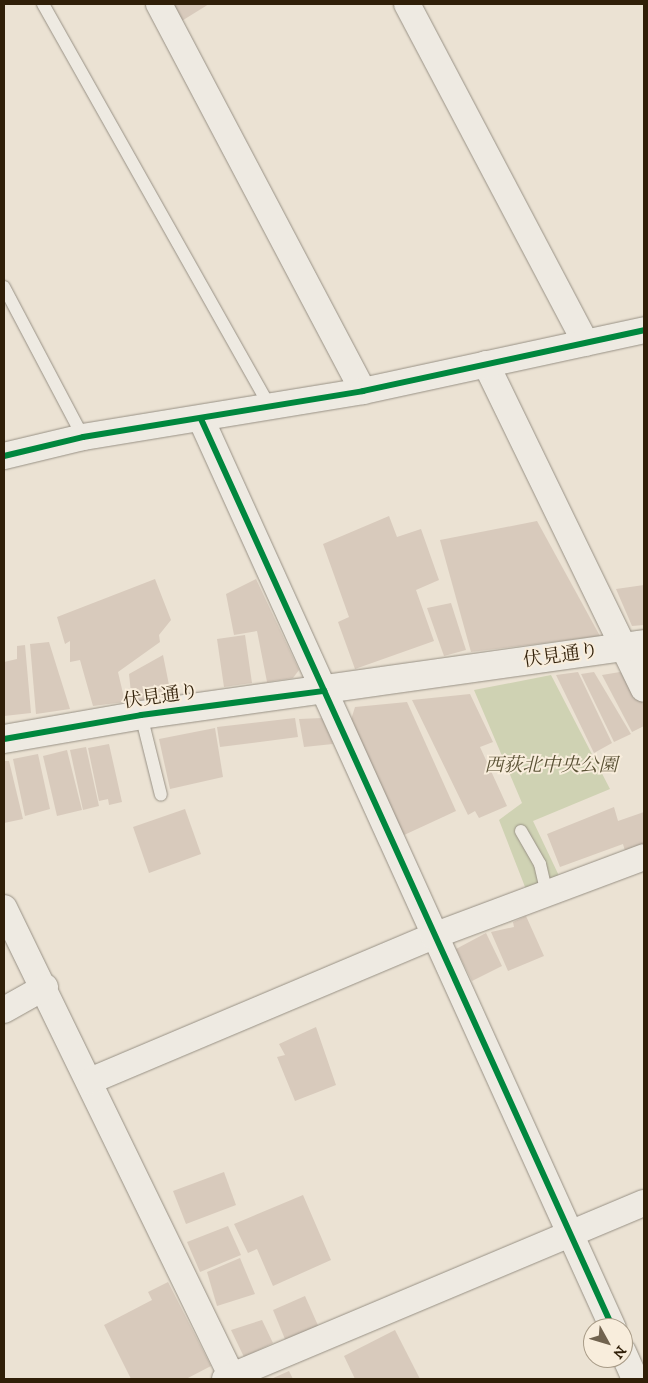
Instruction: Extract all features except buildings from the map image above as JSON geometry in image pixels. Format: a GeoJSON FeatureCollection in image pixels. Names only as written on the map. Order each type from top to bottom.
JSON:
{"type":"FeatureCollection","features":[{"type":"Feature","properties":{"kind":"street"},"geometry":{"type":"LineString","coordinates":[[159,4],[362,391]]}},
{"type":"Feature","properties":{"kind":"street"},"geometry":{"type":"LineString","coordinates":[[407,4],[586,343]]}},
{"type":"Feature","properties":{"kind":"street"},"geometry":{"type":"LineString","coordinates":[[4,456],[84,437],[362,391],[644,330]]}},
{"type":"Feature","properties":{"kind":"street"},"geometry":{"type":"LineString","coordinates":[[486,364],[633,646],[644,689]]}},
{"type":"Feature","properties":{"kind":"street"},"geometry":{"type":"LineString","coordinates":[[201,419],[433,936],[571,1232],[609,1318]]}},
{"type":"Feature","properties":{"kind":"street","name":"伏見通り"},"geometry":{"type":"LineString","coordinates":[[4,739],[141,715],[324,691],[633,646]]}},
{"type":"Feature","properties":{"kind":"street"},"geometry":{"type":"LineString","coordinates":[[90,1081],[433,936],[547,895],[644,857]]}},
{"type":"Feature","properties":{"kind":"street"},"geometry":{"type":"LineString","coordinates":[[4,908],[45,987],[230,1378],[571,1232],[644,1203]]}},
{"type":"Feature","properties":{"kind":"street"},"geometry":{"type":"LineString","coordinates":[[4,1010],[45,987]]}},
{"type":"Feature","properties":{"kind":"lane"},"geometry":{"type":"LineString","coordinates":[[44,4],[269,405]]}},
{"type":"Feature","properties":{"kind":"lane"},"geometry":{"type":"LineString","coordinates":[[4,287],[84,437]]}},
{"type":"Feature","properties":{"kind":"lane"},"geometry":{"type":"LineString","coordinates":[[141,715],[161,795]]}},
{"type":"Feature","properties":{"kind":"lane"},"geometry":{"type":"LineString","coordinates":[[521,831],[540,864],[547,895]]}},
{"type":"Feature","properties":{"kind":"green space","name":"西荻北中央公園"},"geometry":{"type":"Polygon","coordinates":[[[551,675],[610,789],[533,821],[561,880],[527,892],[499,820],[522,803],[474,690],[551,675]]]}},
{"type":"Feature","properties":{"kind":"cycle path"},"geometry":{"type":"LineString","coordinates":[[4,456],[83,437],[363,391],[644,330]]}},
{"type":"Feature","properties":{"kind":"cycle path"},"geometry":{"type":"LineString","coordinates":[[201,419],[608,1318]]}},
{"type":"Feature","properties":{"kind":"cycle path"},"geometry":{"type":"LineString","coordinates":[[4,739],[141,715],[324,691]]}}]}
